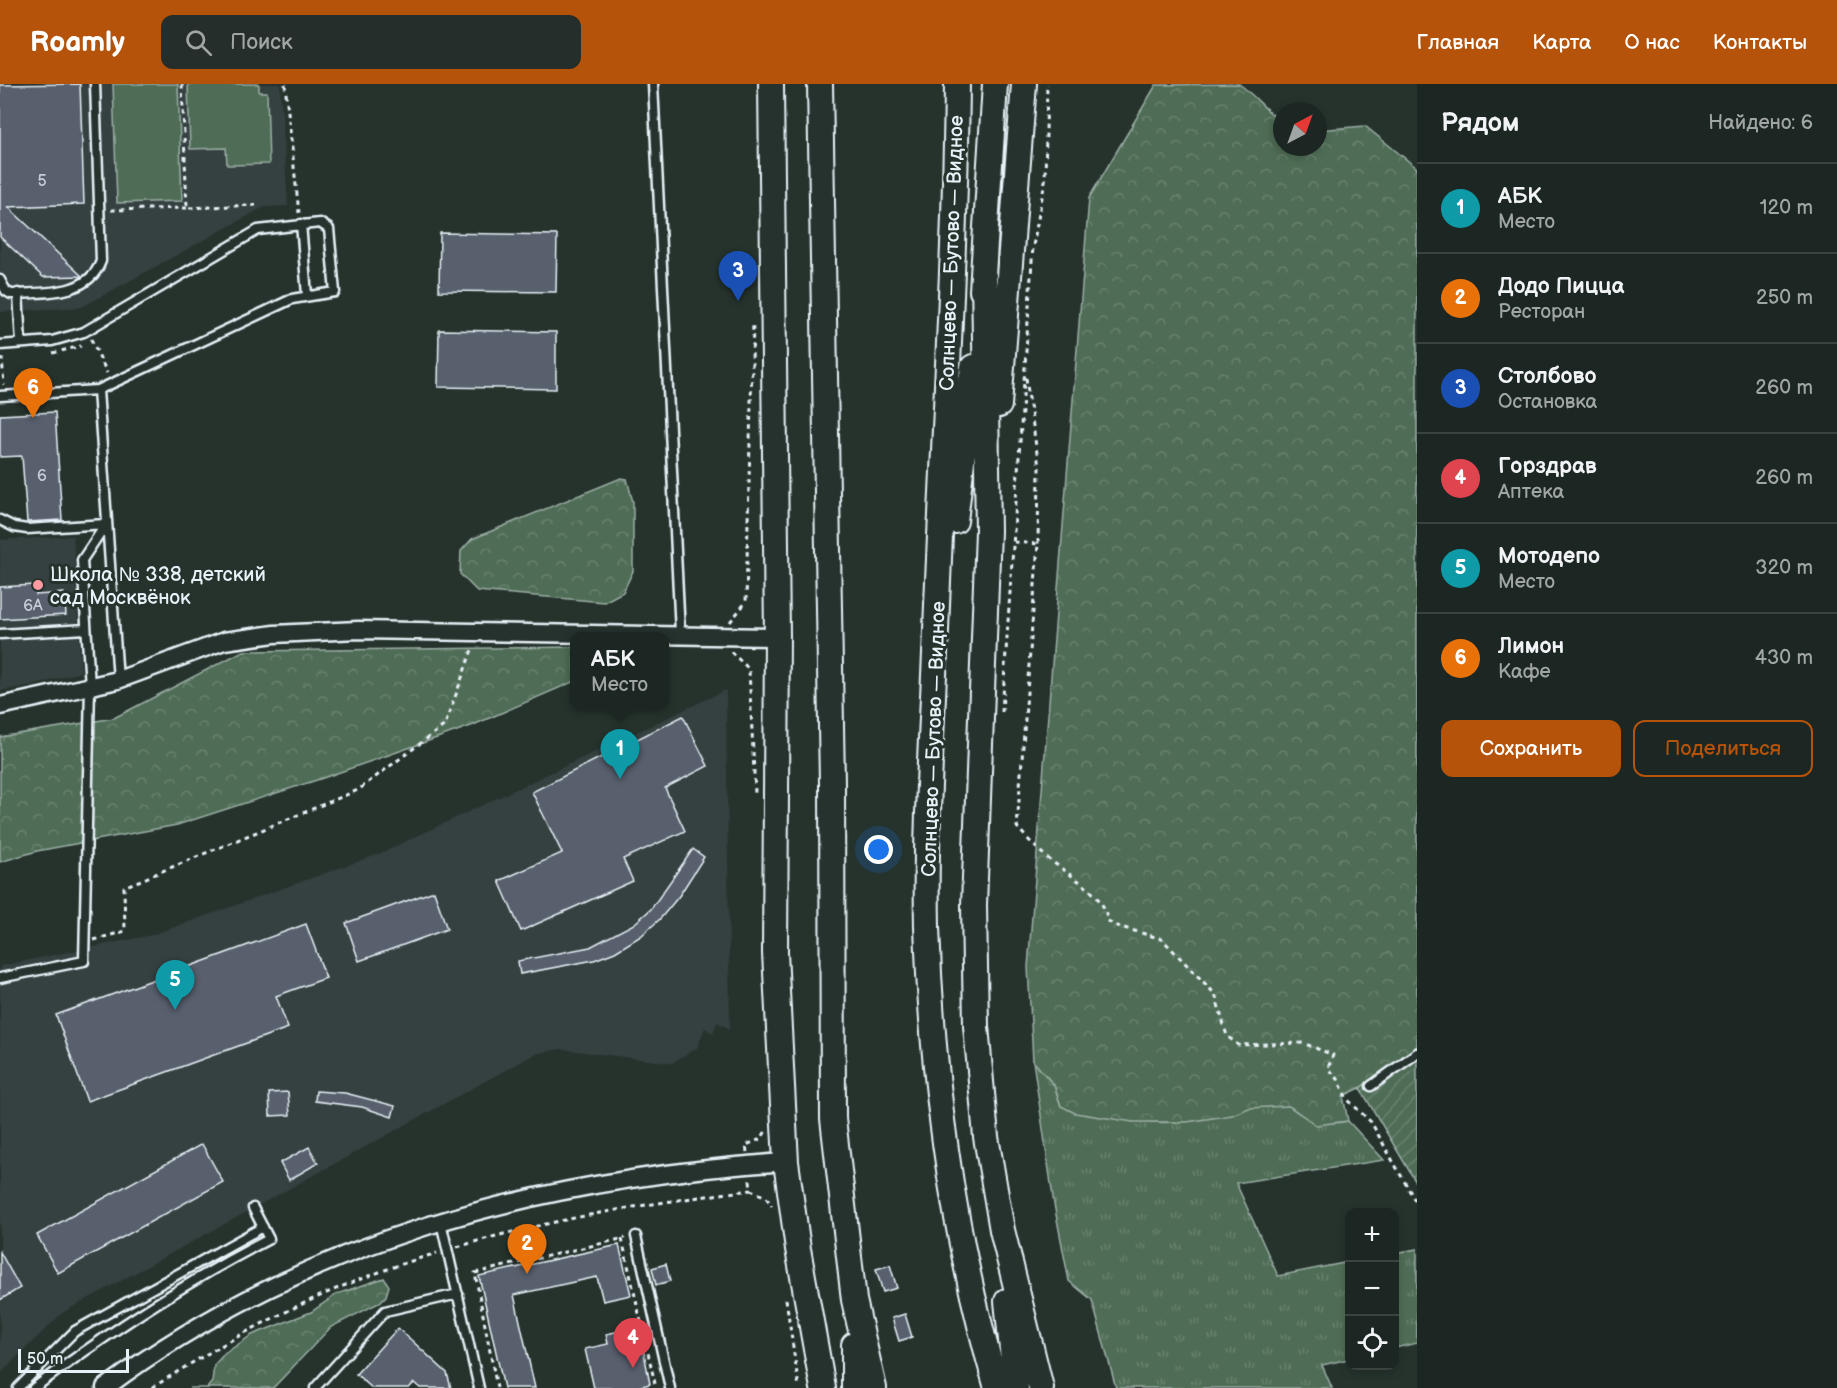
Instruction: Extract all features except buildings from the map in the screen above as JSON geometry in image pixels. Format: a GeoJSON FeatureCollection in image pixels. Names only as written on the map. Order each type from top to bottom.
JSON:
{"type":"FeatureCollection","features":[{"type":"Feature","properties":{"kind":"main road"},"geometry":{"type":"LineString","coordinates":[[771,84],[777,636],[775,952],[786,1162],[798,1249],[823,1388]]}},
{"type":"Feature","properties":{"kind":"main road"},"geometry":{"type":"LineString","coordinates":[[820,84],[832,794],[833,1119],[854,1300],[874,1388]]}},
{"type":"Feature","properties":{"kind":"main road","name":"Солнцево — Бутово — Видное"},"geometry":{"type":"LineString","coordinates":[[957,84],[927,924],[937,1082],[958,1223],[977,1315],[997,1388]]}},
{"type":"Feature","properties":{"kind":"main road"},"geometry":{"type":"LineString","coordinates":[[933,706],[984,276],[995,84]]}},
{"type":"Feature","properties":{"kind":"main road"},"geometry":{"type":"LineString","coordinates":[[1024,84],[1015,228],[988,531],[974,905],[975,1026],[986,1137],[1002,1230],[1041,1388]]}},
{"type":"Feature","properties":{"kind":"main road"},"geometry":{"type":"LineString","coordinates":[[984,276],[988,531]]}},
{"type":"Feature","properties":{"kind":"main road"},"geometry":{"type":"LineString","coordinates":[[1002,1230],[1009,1340],[1016,1388]]}},
{"type":"Feature","properties":{"kind":"main road"},"geometry":{"type":"LineString","coordinates":[[854,1300],[854,1388]]}},
{"type":"Feature","properties":{"kind":"street"},"geometry":{"type":"LineString","coordinates":[[0,706],[118,680],[197,650],[248,636],[358,630],[580,632]]}},
{"type":"Feature","properties":{"kind":"street"},"geometry":{"type":"LineString","coordinates":[[669,633],[777,636]]}},
{"type":"Feature","properties":{"kind":"street"},"geometry":{"type":"LineString","coordinates":[[105,1388],[172,1342],[291,1276],[342,1255],[441,1222],[518,1199],[596,1183],[694,1169],[786,1162]]}},
{"type":"Feature","properties":{"kind":"lane"},"geometry":{"type":"LineString","coordinates":[[0,280],[6,291],[18,293],[64,290],[91,279],[101,261],[95,84]]}},
{"type":"Feature","properties":{"kind":"lane"},"geometry":{"type":"LineString","coordinates":[[653,84],[680,633]]}},
{"type":"Feature","properties":{"kind":"lane"},"geometry":{"type":"LineString","coordinates":[[0,345],[67,339],[87,331],[258,230],[320,223],[329,229],[335,292],[292,299],[98,390],[2,396]]}},
{"type":"Feature","properties":{"kind":"lane"},"geometry":{"type":"LineString","coordinates":[[301,224],[307,295]]}},
{"type":"Feature","properties":{"kind":"lane"},"geometry":{"type":"LineString","coordinates":[[18,293],[21,343]]}},
{"type":"Feature","properties":{"kind":"lane"},"geometry":{"type":"LineString","coordinates":[[98,390],[118,680]]}},
{"type":"Feature","properties":{"kind":"lane"},"geometry":{"type":"LineString","coordinates":[[0,520],[27,529],[106,524]]}},
{"type":"Feature","properties":{"kind":"lane"},"geometry":{"type":"LineString","coordinates":[[0,978],[84,961],[90,686],[82,560],[106,524]]}},
{"type":"Feature","properties":{"kind":"lane"},"geometry":{"type":"LineString","coordinates":[[0,634],[86,629]]}},
{"type":"Feature","properties":{"kind":"lane"},"geometry":{"type":"LineString","coordinates":[[1371,1086],[1417,1053]]}},
{"type":"Feature","properties":{"kind":"lane"},"geometry":{"type":"LineString","coordinates":[[34,1388],[120,1325],[181,1287],[269,1239],[253,1208]]}},
{"type":"Feature","properties":{"kind":"lane"},"geometry":{"type":"LineString","coordinates":[[441,1222],[479,1388]]}},
{"type":"Feature","properties":{"kind":"lane"},"geometry":{"type":"LineString","coordinates":[[18,1388],[75,1331],[263,1227]]}},
{"type":"Feature","properties":{"kind":"lane"},"geometry":{"type":"LineString","coordinates":[[636,1236],[670,1388]]}},
{"type":"Feature","properties":{"kind":"lane"},"geometry":{"type":"LineString","coordinates":[[315,1388],[385,1311],[458,1294]]}},
{"type":"Feature","properties":{"kind":"path"},"geometry":{"type":"LineString","coordinates":[[182,84],[187,208]]}},
{"type":"Feature","properties":{"kind":"path"},"geometry":{"type":"LineString","coordinates":[[285,84],[301,224]]}},
{"type":"Feature","properties":{"kind":"path"},"geometry":{"type":"LineString","coordinates":[[1001,721],[1033,246],[1045,181],[1047,84]]}},
{"type":"Feature","properties":{"kind":"path"},"geometry":{"type":"LineString","coordinates":[[100,210],[256,205]]}},
{"type":"Feature","properties":{"kind":"path"},"geometry":{"type":"LineString","coordinates":[[729,624],[746,602],[753,320]]}},
{"type":"Feature","properties":{"kind":"path"},"geometry":{"type":"LineString","coordinates":[[87,331],[112,383]]}},
{"type":"Feature","properties":{"kind":"path"},"geometry":{"type":"LineString","coordinates":[[2,357],[2,396]]}},
{"type":"Feature","properties":{"kind":"path"},"geometry":{"type":"LineString","coordinates":[[1024,370],[1039,467],[1038,544],[1017,827],[1043,855],[1086,886],[1107,911],[1107,920],[1114,926],[1162,939],[1215,994],[1227,1036],[1238,1045],[1303,1043],[1333,1055],[1328,1068],[1338,1079],[1347,1099],[1371,1122],[1417,1204]]}},
{"type":"Feature","properties":{"kind":"path"},"geometry":{"type":"LineString","coordinates":[[1014,542],[1038,544]]}},
{"type":"Feature","properties":{"kind":"path"},"geometry":{"type":"LineString","coordinates":[[84,943],[125,931],[124,887],[358,790],[445,724],[479,631]]}},
{"type":"Feature","properties":{"kind":"path"},"geometry":{"type":"LineString","coordinates":[[497,1388],[475,1274],[636,1236]]}},
{"type":"Feature","properties":{"kind":"path"},"geometry":{"type":"LineString","coordinates":[[622,1239],[656,1388]]}},
{"type":"Feature","properties":{"kind":"shaded area"},"geometry":{"type":"Polygon","coordinates":[[[0,84],[280,84],[288,206],[264,207],[82,307],[0,312],[0,84]]]}},
{"type":"Feature","properties":{"kind":"shaded area","name":"Школа № 338, детский сад Москвёнок"},"geometry":{"type":"Polygon","coordinates":[[[73,536],[81,672],[39,684],[0,691],[0,540],[73,536]]]}},
{"type":"Feature","properties":{"kind":"shaded area"},"geometry":{"type":"Polygon","coordinates":[[[726,690],[730,1029],[717,1022],[713,1033],[705,1028],[697,1048],[672,1063],[560,1049],[535,1054],[62,1313],[0,1374],[0,966],[152,935],[379,854],[726,690]]]}},
{"type":"Feature","properties":{"kind":"green space"},"geometry":{"type":"Polygon","coordinates":[[[113,84],[178,84],[182,201],[117,203],[113,84]]]}},
{"type":"Feature","properties":{"kind":"green space"},"geometry":{"type":"Polygon","coordinates":[[[188,84],[259,84],[259,92],[267,92],[269,164],[227,165],[226,148],[190,149],[188,84]]]}},
{"type":"Feature","properties":{"kind":"green space"},"geometry":{"type":"Polygon","coordinates":[[[1239,84],[1273,115],[1273,156],[1327,156],[1327,129],[1365,126],[1417,168],[1417,1046],[1360,1088],[1343,1096],[1348,1121],[1316,1125],[1289,1106],[1249,1108],[1232,1115],[1187,1122],[1133,1122],[1075,1113],[1061,1106],[1054,1085],[1033,1061],[1028,967],[1089,198],[1156,85],[1239,84]]]}},
{"type":"Feature","properties":{"kind":"green space"},"geometry":{"type":"Polygon","coordinates":[[[621,478],[627,479],[633,502],[633,571],[623,592],[604,602],[477,591],[460,574],[461,551],[472,539],[621,478]]]}},
{"type":"Feature","properties":{"kind":"green space"},"geometry":{"type":"Polygon","coordinates":[[[570,647],[570,683],[471,726],[323,778],[177,825],[37,851],[0,862],[0,737],[114,718],[243,651],[570,647]]]}},
{"type":"Feature","properties":{"kind":"green space"},"geometry":{"type":"Polygon","coordinates":[[[1417,1046],[1417,1184],[1360,1088],[1417,1046]]]}},
{"type":"Feature","properties":{"kind":"green space"},"geometry":{"type":"Polygon","coordinates":[[[1033,1061],[1054,1085],[1061,1106],[1109,1117],[1173,1122],[1197,1120],[1253,1107],[1289,1106],[1317,1121],[1332,1123],[1348,1121],[1384,1160],[1236,1183],[1278,1276],[1345,1263],[1345,1360],[1322,1365],[1332,1388],[1116,1388],[1092,1300],[1069,1281],[1054,1204],[1033,1061]]]}},
{"type":"Feature","properties":{"kind":"green space"},"geometry":{"type":"Polygon","coordinates":[[[1417,1249],[1417,1343],[1399,1347],[1399,1262],[1399,1252],[1417,1249]]]}},
{"type":"Feature","properties":{"kind":"green space"},"geometry":{"type":"Polygon","coordinates":[[[384,1278],[389,1286],[386,1296],[379,1303],[331,1327],[273,1388],[207,1388],[212,1382],[214,1365],[224,1354],[252,1335],[311,1312],[337,1294],[384,1278]]]}},
{"type":"Feature","properties":{"kind":"place","name":"Столбово"},"geometry":{"type":"Point","coordinates":[738,301]}},
{"type":"Feature","properties":{"kind":"place","name":"Лимон"},"geometry":{"type":"Point","coordinates":[33,418]}},
{"type":"Feature","properties":{"kind":"place","name":"Школа № 338, детский сад Москвёнок"},"geometry":{"type":"Point","coordinates":[38,585]}},
{"type":"Feature","properties":{"kind":"place","name":"АБК"},"geometry":{"type":"Point","coordinates":[620,779]}},
{"type":"Feature","properties":{"kind":"place","name":"Мотодепо"},"geometry":{"type":"Point","coordinates":[175,1010]}},
{"type":"Feature","properties":{"kind":"place","name":"Додо Пицца"},"geometry":{"type":"Point","coordinates":[527,1274]}},
{"type":"Feature","properties":{"kind":"place","name":"Горздрав"},"geometry":{"type":"Point","coordinates":[633,1368]}}]}
